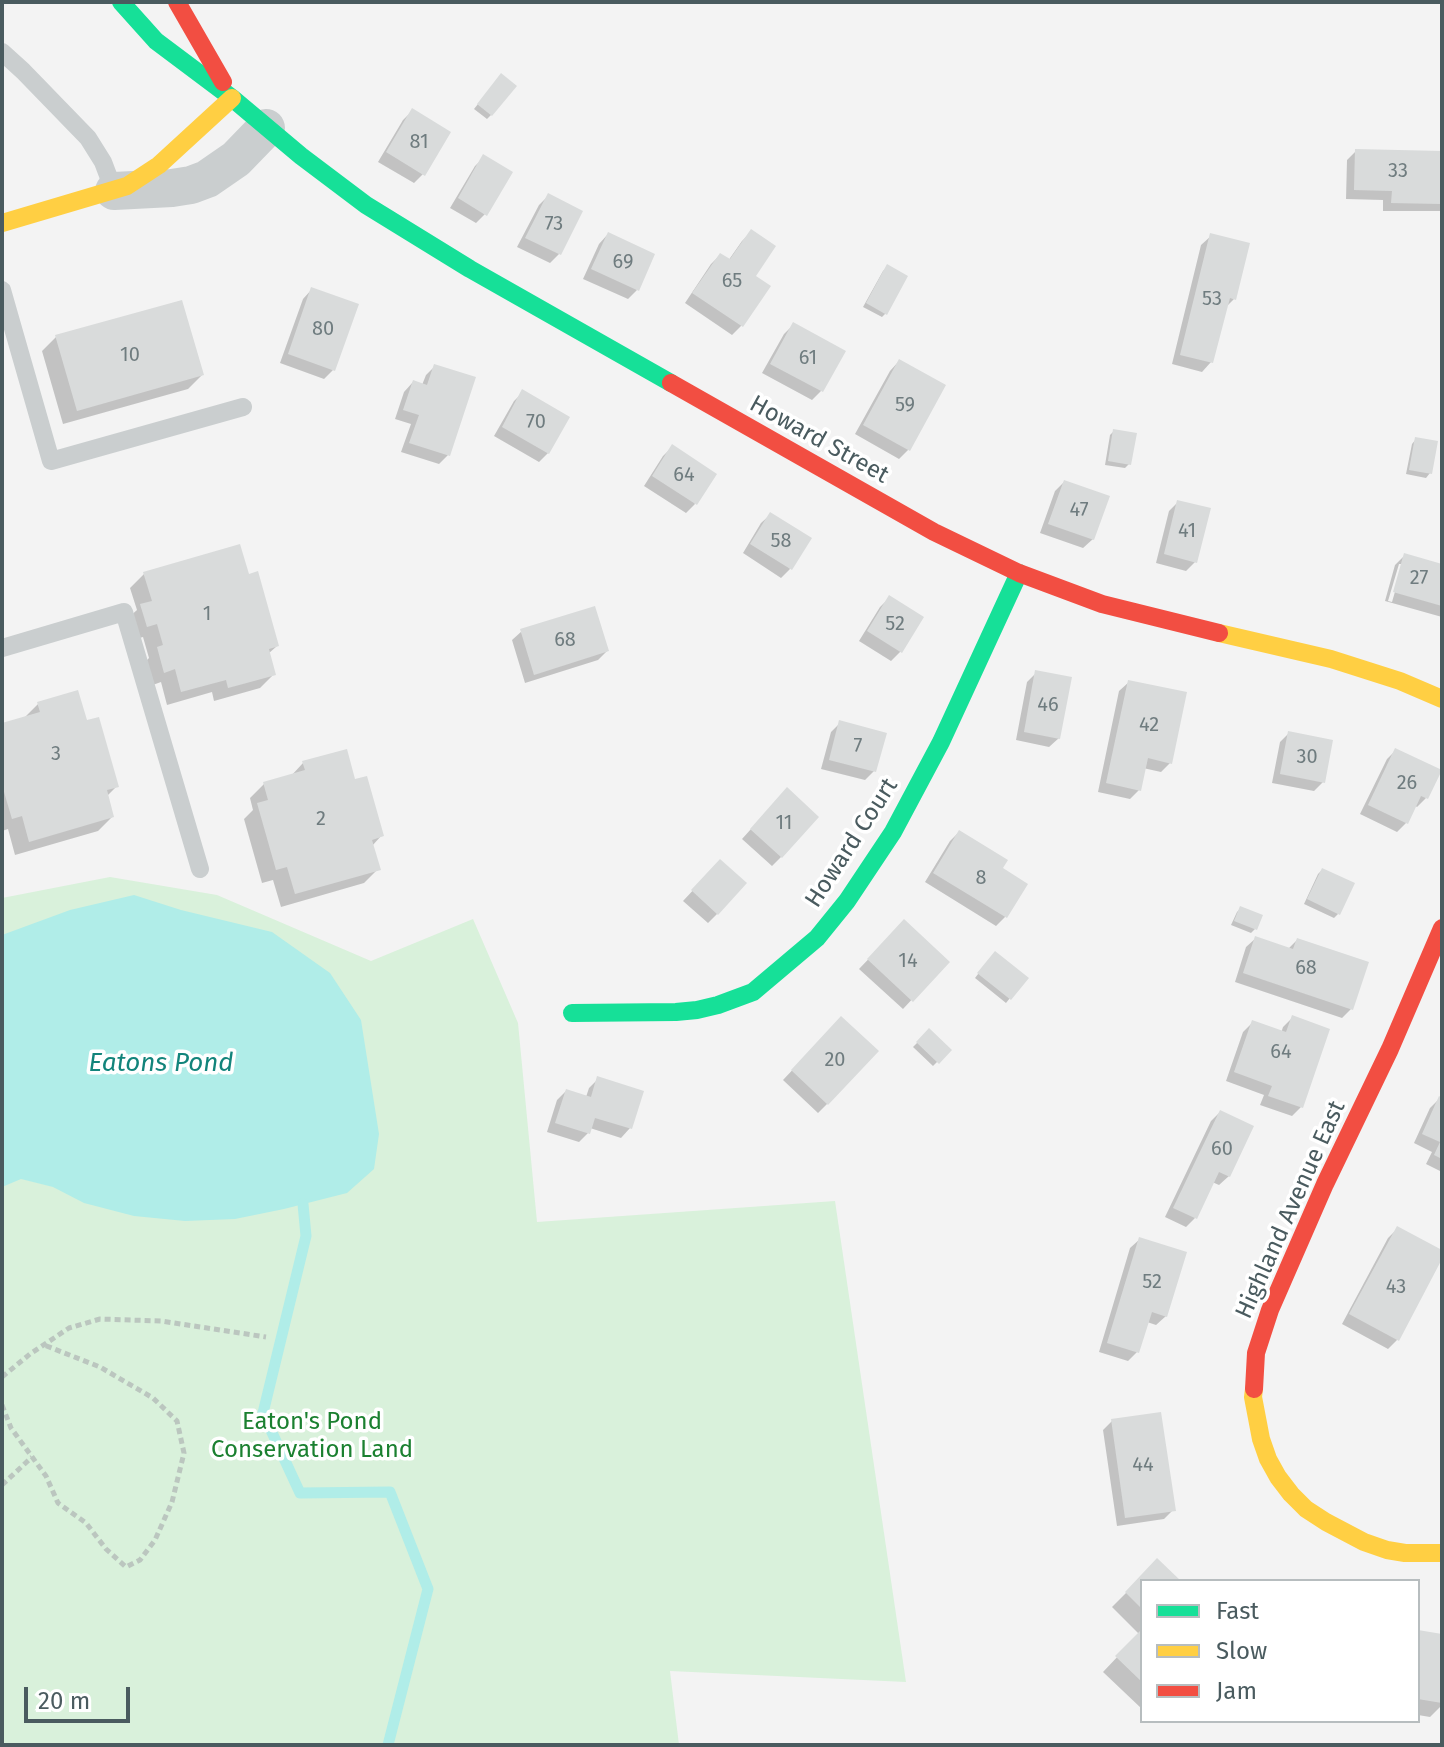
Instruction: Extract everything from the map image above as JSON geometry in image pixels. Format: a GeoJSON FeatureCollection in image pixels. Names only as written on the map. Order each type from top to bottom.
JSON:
{"type":"FeatureCollection","features":[{"type":"Feature","properties":{"kind":"street","name":"Howard Street"},"geometry":{"type":"LineString","coordinates":[[121,2],[156,41],[366,205],[438,251],[934,532],[1019,573],[1078,596],[1135,614],[1291,649],[1367,670],[1442,699]]}},
{"type":"Feature","properties":{"kind":"street","name":"Howard Street"},"geometry":{"type":"LineString","coordinates":[[177,2],[232,98]]}},
{"type":"Feature","properties":{"kind":"street"},"geometry":{"type":"LineString","coordinates":[[191,2],[197,37]]}},
{"type":"Feature","properties":{"kind":"street"},"geometry":{"type":"LineString","coordinates":[[2,223],[114,191],[143,177],[232,98]]}},
{"type":"Feature","properties":{"kind":"street"},"geometry":{"type":"LineString","coordinates":[[114,191],[172,188],[207,179],[236,159],[266,128]]}},
{"type":"Feature","properties":{"kind":"street","name":"Howard Court"},"geometry":{"type":"LineString","coordinates":[[572,1013],[676,1012],[718,1005],[753,992],[817,938],[847,901],[893,832],[941,742],[1019,573]]}},
{"type":"Feature","properties":{"kind":"street","name":"Highland Avenue East"},"geometry":{"type":"LineString","coordinates":[[1442,928],[1270,1310],[1256,1353],[1253,1397],[1268,1459],[1278,1477],[1306,1509],[1364,1542],[1387,1550],[1442,1553]]}},
{"type":"Feature","properties":{"kind":"lane"},"geometry":{"type":"LineString","coordinates":[[2,52],[88,138],[103,162],[114,191]]}},
{"type":"Feature","properties":{"kind":"lane"},"geometry":{"type":"LineString","coordinates":[[2,290],[51,461],[243,407]]}},
{"type":"Feature","properties":{"kind":"lane"},"geometry":{"type":"LineString","coordinates":[[2,648],[124,612],[200,869]]}},
{"type":"Feature","properties":{"kind":"path"},"geometry":{"type":"LineString","coordinates":[[2,1377],[69,1328],[100,1319],[161,1321],[266,1337]]}},
{"type":"Feature","properties":{"kind":"path"},"geometry":{"type":"LineString","coordinates":[[2,1405],[11,1428],[46,1476],[58,1503],[86,1523],[106,1549],[126,1567],[140,1560],[155,1540],[172,1502],[184,1453],[177,1421],[153,1398],[100,1367],[44,1345]]}},
{"type":"Feature","properties":{"kind":"path"},"geometry":{"type":"LineString","coordinates":[[2,1485],[32,1457]]}},
{"type":"Feature","properties":{"kind":"green space","name":"Eaton's Pond Conservation Land"},"geometry":{"type":"Polygon","coordinates":[[[110,877],[217,895],[371,961],[473,919],[518,1023],[537,1222],[835,1201],[906,1682],[670,1671],[679,1745],[2,1745],[2,898],[110,877]]]}},
{"type":"Feature","properties":{"kind":"water","name":"Eatons Pond"},"geometry":{"type":"Polygon","coordinates":[[[134,895],[272,932],[330,973],[361,1020],[379,1134],[374,1169],[347,1193],[235,1219],[185,1221],[134,1216],[84,1203],[53,1187],[21,1179],[2,1187],[2,935],[70,910],[134,895]]]}},
{"type":"Feature","properties":{"kind":"building"},"geometry":{"type":"Polygon","coordinates":[[[501,73],[517,86],[492,116],[477,104],[501,73]]]}},
{"type":"Feature","properties":{"kind":"building"},"geometry":{"type":"Polygon","coordinates":[[[412,108],[451,132],[425,176],[386,152],[412,108]]]}},
{"type":"Feature","properties":{"kind":"building"},"geometry":{"type":"Polygon","coordinates":[[[1355,149],[1442,151],[1442,204],[1391,203],[1392,191],[1354,190],[1355,149]]]}},
{"type":"Feature","properties":{"kind":"building"},"geometry":{"type":"Polygon","coordinates":[[[483,154],[513,172],[487,216],[458,198],[483,154]]]}},
{"type":"Feature","properties":{"kind":"building"},"geometry":{"type":"Polygon","coordinates":[[[548,193],[583,211],[561,255],[525,238],[548,193]]]}},
{"type":"Feature","properties":{"kind":"building"},"geometry":{"type":"Polygon","coordinates":[[[751,229],[776,246],[756,276],[771,286],[743,327],[692,293],[720,253],[730,259],[751,229]]]}},
{"type":"Feature","properties":{"kind":"building"},"geometry":{"type":"Polygon","coordinates":[[[608,232],[655,254],[639,291],[591,269],[608,232]]]}},
{"type":"Feature","properties":{"kind":"building"},"geometry":{"type":"Polygon","coordinates":[[[1210,233],[1250,243],[1236,300],[1230,298],[1213,363],[1180,355],[1210,233]]]}},
{"type":"Feature","properties":{"kind":"building"},"geometry":{"type":"Polygon","coordinates":[[[887,264],[908,276],[887,315],[866,303],[887,264]]]}},
{"type":"Feature","properties":{"kind":"building"},"geometry":{"type":"Polygon","coordinates":[[[311,287],[359,304],[335,371],[288,354],[311,287]]]}},
{"type":"Feature","properties":{"kind":"building"},"geometry":{"type":"Polygon","coordinates":[[[182,300],[204,375],[77,411],[55,335],[182,300]]]}},
{"type":"Feature","properties":{"kind":"building"},"geometry":{"type":"Polygon","coordinates":[[[793,322],[846,351],[823,392],[770,364],[793,322]]]}},
{"type":"Feature","properties":{"kind":"building"},"geometry":{"type":"Polygon","coordinates":[[[899,359],[946,385],[910,451],[863,425],[899,359]]]}},
{"type":"Feature","properties":{"kind":"building"},"geometry":{"type":"Polygon","coordinates":[[[434,364],[476,377],[450,456],[409,443],[419,415],[403,410],[413,380],[427,385],[434,364]]]}},
{"type":"Feature","properties":{"kind":"building"},"geometry":{"type":"Polygon","coordinates":[[[522,389],[570,417],[549,454],[502,427],[522,389]]]}},
{"type":"Feature","properties":{"kind":"building"},"geometry":{"type":"Polygon","coordinates":[[[1113,429],[1137,433],[1131,465],[1108,461],[1113,429]]]}},
{"type":"Feature","properties":{"kind":"building"},"geometry":{"type":"Polygon","coordinates":[[[1415,437],[1438,441],[1432,474],[1409,470],[1415,437]]]}},
{"type":"Feature","properties":{"kind":"building"},"geometry":{"type":"Polygon","coordinates":[[[672,444],[717,474],[697,505],[652,476],[672,444]]]}},
{"type":"Feature","properties":{"kind":"building"},"geometry":{"type":"Polygon","coordinates":[[[1064,480],[1110,496],[1094,540],[1048,524],[1064,480]]]}},
{"type":"Feature","properties":{"kind":"building"},"geometry":{"type":"Polygon","coordinates":[[[1177,500],[1211,508],[1197,563],[1164,554],[1177,500]]]}},
{"type":"Feature","properties":{"kind":"building"},"geometry":{"type":"Polygon","coordinates":[[[770,512],[812,538],[792,570],[750,544],[770,512]]]}},
{"type":"Feature","properties":{"kind":"building"},"geometry":{"type":"Polygon","coordinates":[[[240,544],[249,574],[258,571],[279,646],[269,649],[276,675],[228,688],[226,680],[181,692],[175,669],[164,673],[157,647],[163,645],[157,624],[147,627],[140,604],[152,601],[143,572],[240,544]]]}},
{"type":"Feature","properties":{"kind":"building"},"geometry":{"type":"Polygon","coordinates":[[[1404,553],[1442,564],[1442,606],[1393,592],[1404,553]]]}},
{"type":"Feature","properties":{"kind":"building"},"geometry":{"type":"Polygon","coordinates":[[[889,595],[924,617],[902,653],[867,631],[889,595]]]}},
{"type":"Feature","properties":{"kind":"building"},"geometry":{"type":"Polygon","coordinates":[[[595,606],[609,651],[534,675],[520,629],[595,606]]]}},
{"type":"Feature","properties":{"kind":"building"},"geometry":{"type":"Polygon","coordinates":[[[1035,670],[1072,677],[1060,739],[1024,732],[1035,670]]]}},
{"type":"Feature","properties":{"kind":"building"},"geometry":{"type":"Polygon","coordinates":[[[1128,680],[1187,692],[1172,764],[1148,758],[1141,791],[1106,783],[1128,680]]]}},
{"type":"Feature","properties":{"kind":"building"},"geometry":{"type":"Polygon","coordinates":[[[78,690],[87,720],[99,717],[119,787],[107,790],[114,817],[29,842],[22,816],[12,819],[2,785],[2,723],[40,712],[37,702],[78,690]]]}},
{"type":"Feature","properties":{"kind":"building"},"geometry":{"type":"Polygon","coordinates":[[[839,720],[887,733],[876,772],[829,760],[839,720]]]}},
{"type":"Feature","properties":{"kind":"building"},"geometry":{"type":"Polygon","coordinates":[[[1288,731],[1333,740],[1325,783],[1280,774],[1288,731]]]}},
{"type":"Feature","properties":{"kind":"building"},"geometry":{"type":"Polygon","coordinates":[[[1395,748],[1442,770],[1428,799],[1421,796],[1408,824],[1368,805],[1395,748]]]}},
{"type":"Feature","properties":{"kind":"building"},"geometry":{"type":"Polygon","coordinates":[[[347,749],[355,779],[367,776],[384,836],[372,840],[381,870],[295,894],[287,867],[276,870],[257,803],[268,800],[263,782],[305,770],[302,761],[347,749]]]}},
{"type":"Feature","properties":{"kind":"building"},"geometry":{"type":"Polygon","coordinates":[[[787,787],[819,817],[782,858],[750,829],[787,787]]]}},
{"type":"Feature","properties":{"kind":"building"},"geometry":{"type":"Polygon","coordinates":[[[959,830],[1008,860],[1003,868],[1028,884],[1007,918],[933,873],[959,830]]]}},
{"type":"Feature","properties":{"kind":"building"},"geometry":{"type":"Polygon","coordinates":[[[720,859],[747,883],[718,915],[691,890],[720,859]]]}},
{"type":"Feature","properties":{"kind":"building"},"geometry":{"type":"Polygon","coordinates":[[[1322,868],[1355,883],[1340,915],[1307,899],[1322,868]]]}},
{"type":"Feature","properties":{"kind":"building"},"geometry":{"type":"Polygon","coordinates":[[[1240,906],[1263,915],[1257,930],[1234,921],[1240,906]]]}},
{"type":"Feature","properties":{"kind":"building"},"geometry":{"type":"Polygon","coordinates":[[[904,919],[950,962],[913,1002],[867,959],[904,919]]]}},
{"type":"Feature","properties":{"kind":"building"},"geometry":{"type":"Polygon","coordinates":[[[1255,936],[1293,949],[1297,938],[1369,962],[1353,1010],[1243,973],[1255,936]]]}},
{"type":"Feature","properties":{"kind":"building"},"geometry":{"type":"Polygon","coordinates":[[[995,951],[1029,978],[1011,1000],[977,973],[995,951]]]}},
{"type":"Feature","properties":{"kind":"building"},"geometry":{"type":"Polygon","coordinates":[[[1292,1015],[1330,1029],[1303,1108],[1268,1096],[1272,1086],[1234,1072],[1252,1020],[1286,1032],[1292,1015]]]}},
{"type":"Feature","properties":{"kind":"building"},"geometry":{"type":"Polygon","coordinates":[[[841,1016],[879,1051],[828,1105],[791,1070],[841,1016]]]}},
{"type":"Feature","properties":{"kind":"building"},"geometry":{"type":"Polygon","coordinates":[[[929,1028],[952,1050],[939,1064],[916,1042],[929,1028]]]}},
{"type":"Feature","properties":{"kind":"building"},"geometry":{"type":"Polygon","coordinates":[[[597,1076],[644,1091],[632,1129],[595,1118],[590,1134],[555,1123],[566,1089],[591,1097],[597,1076]]]}},
{"type":"Feature","properties":{"kind":"building"},"geometry":{"type":"Polygon","coordinates":[[[1439,1096],[1442,1098],[1442,1159],[1434,1155],[1440,1142],[1422,1134],[1439,1096]]]}},
{"type":"Feature","properties":{"kind":"building"},"geometry":{"type":"Polygon","coordinates":[[[1220,1110],[1254,1126],[1230,1177],[1219,1172],[1197,1219],[1173,1208],[1220,1110]]]}},
{"type":"Feature","properties":{"kind":"building"},"geometry":{"type":"Polygon","coordinates":[[[1397,1226],[1442,1250],[1442,1259],[1399,1341],[1349,1314],[1397,1226]]]}},
{"type":"Feature","properties":{"kind":"building"},"geometry":{"type":"Polygon","coordinates":[[[1139,1237],[1187,1252],[1167,1317],[1152,1312],[1139,1353],[1107,1343],[1139,1237]]]}},
{"type":"Feature","properties":{"kind":"building"},"geometry":{"type":"Polygon","coordinates":[[[1161,1412],[1176,1511],[1125,1518],[1111,1419],[1161,1412]]]}},
{"type":"Feature","properties":{"kind":"building"},"geometry":{"type":"Polygon","coordinates":[[[1157,1558],[1179,1579],[1140,1579],[1140,1607],[1125,1592],[1157,1558]]]}},
{"type":"Feature","properties":{"kind":"building"},"geometry":{"type":"Polygon","coordinates":[[[1420,1630],[1442,1634],[1442,1703],[1420,1699],[1420,1630]]]}},
{"type":"Feature","properties":{"kind":"building"},"geometry":{"type":"Polygon","coordinates":[[[1140,1631],[1140,1680],[1115,1656],[1140,1631]]]}},
{"type":"Feature","properties":{"kind":"waterway"},"geometry":{"type":"LineString","coordinates":[[303,1204],[306,1236],[263,1413],[300,1493],[390,1492],[428,1589],[388,1745]]}},
{"type":"Feature","properties":{"kind":"traffic: fast"},"geometry":{"type":"LineString","coordinates":[[121,2],[156,41],[366,205],[470,269],[671,383]]}},
{"type":"Feature","properties":{"kind":"traffic: fast"},"geometry":{"type":"LineString","coordinates":[[572,1013],[676,1012],[718,1005],[753,992],[817,938],[847,901],[893,832],[941,742],[1019,573]]}},
{"type":"Feature","properties":{"kind":"traffic: slow"},"geometry":{"type":"LineString","coordinates":[[2,223],[127,186],[159,165],[232,98]]}},
{"type":"Feature","properties":{"kind":"traffic: slow"},"geometry":{"type":"LineString","coordinates":[[1219,633],[1331,659],[1400,681],[1442,699]]}},
{"type":"Feature","properties":{"kind":"traffic: slow"},"geometry":{"type":"LineString","coordinates":[[1254,1389],[1261,1439],[1268,1459],[1278,1477],[1306,1509],[1364,1542],[1387,1550],[1442,1553]]}},
{"type":"Feature","properties":{"kind":"traffic: jam"},"geometry":{"type":"LineString","coordinates":[[177,2],[223,82]]}},
{"type":"Feature","properties":{"kind":"traffic: jam"},"geometry":{"type":"LineString","coordinates":[[671,383],[934,532],[1019,573],[1102,604],[1219,633]]}},
{"type":"Feature","properties":{"kind":"traffic: jam"},"geometry":{"type":"LineString","coordinates":[[1254,1389],[1256,1353],[1270,1310],[1442,928]]}}]}
